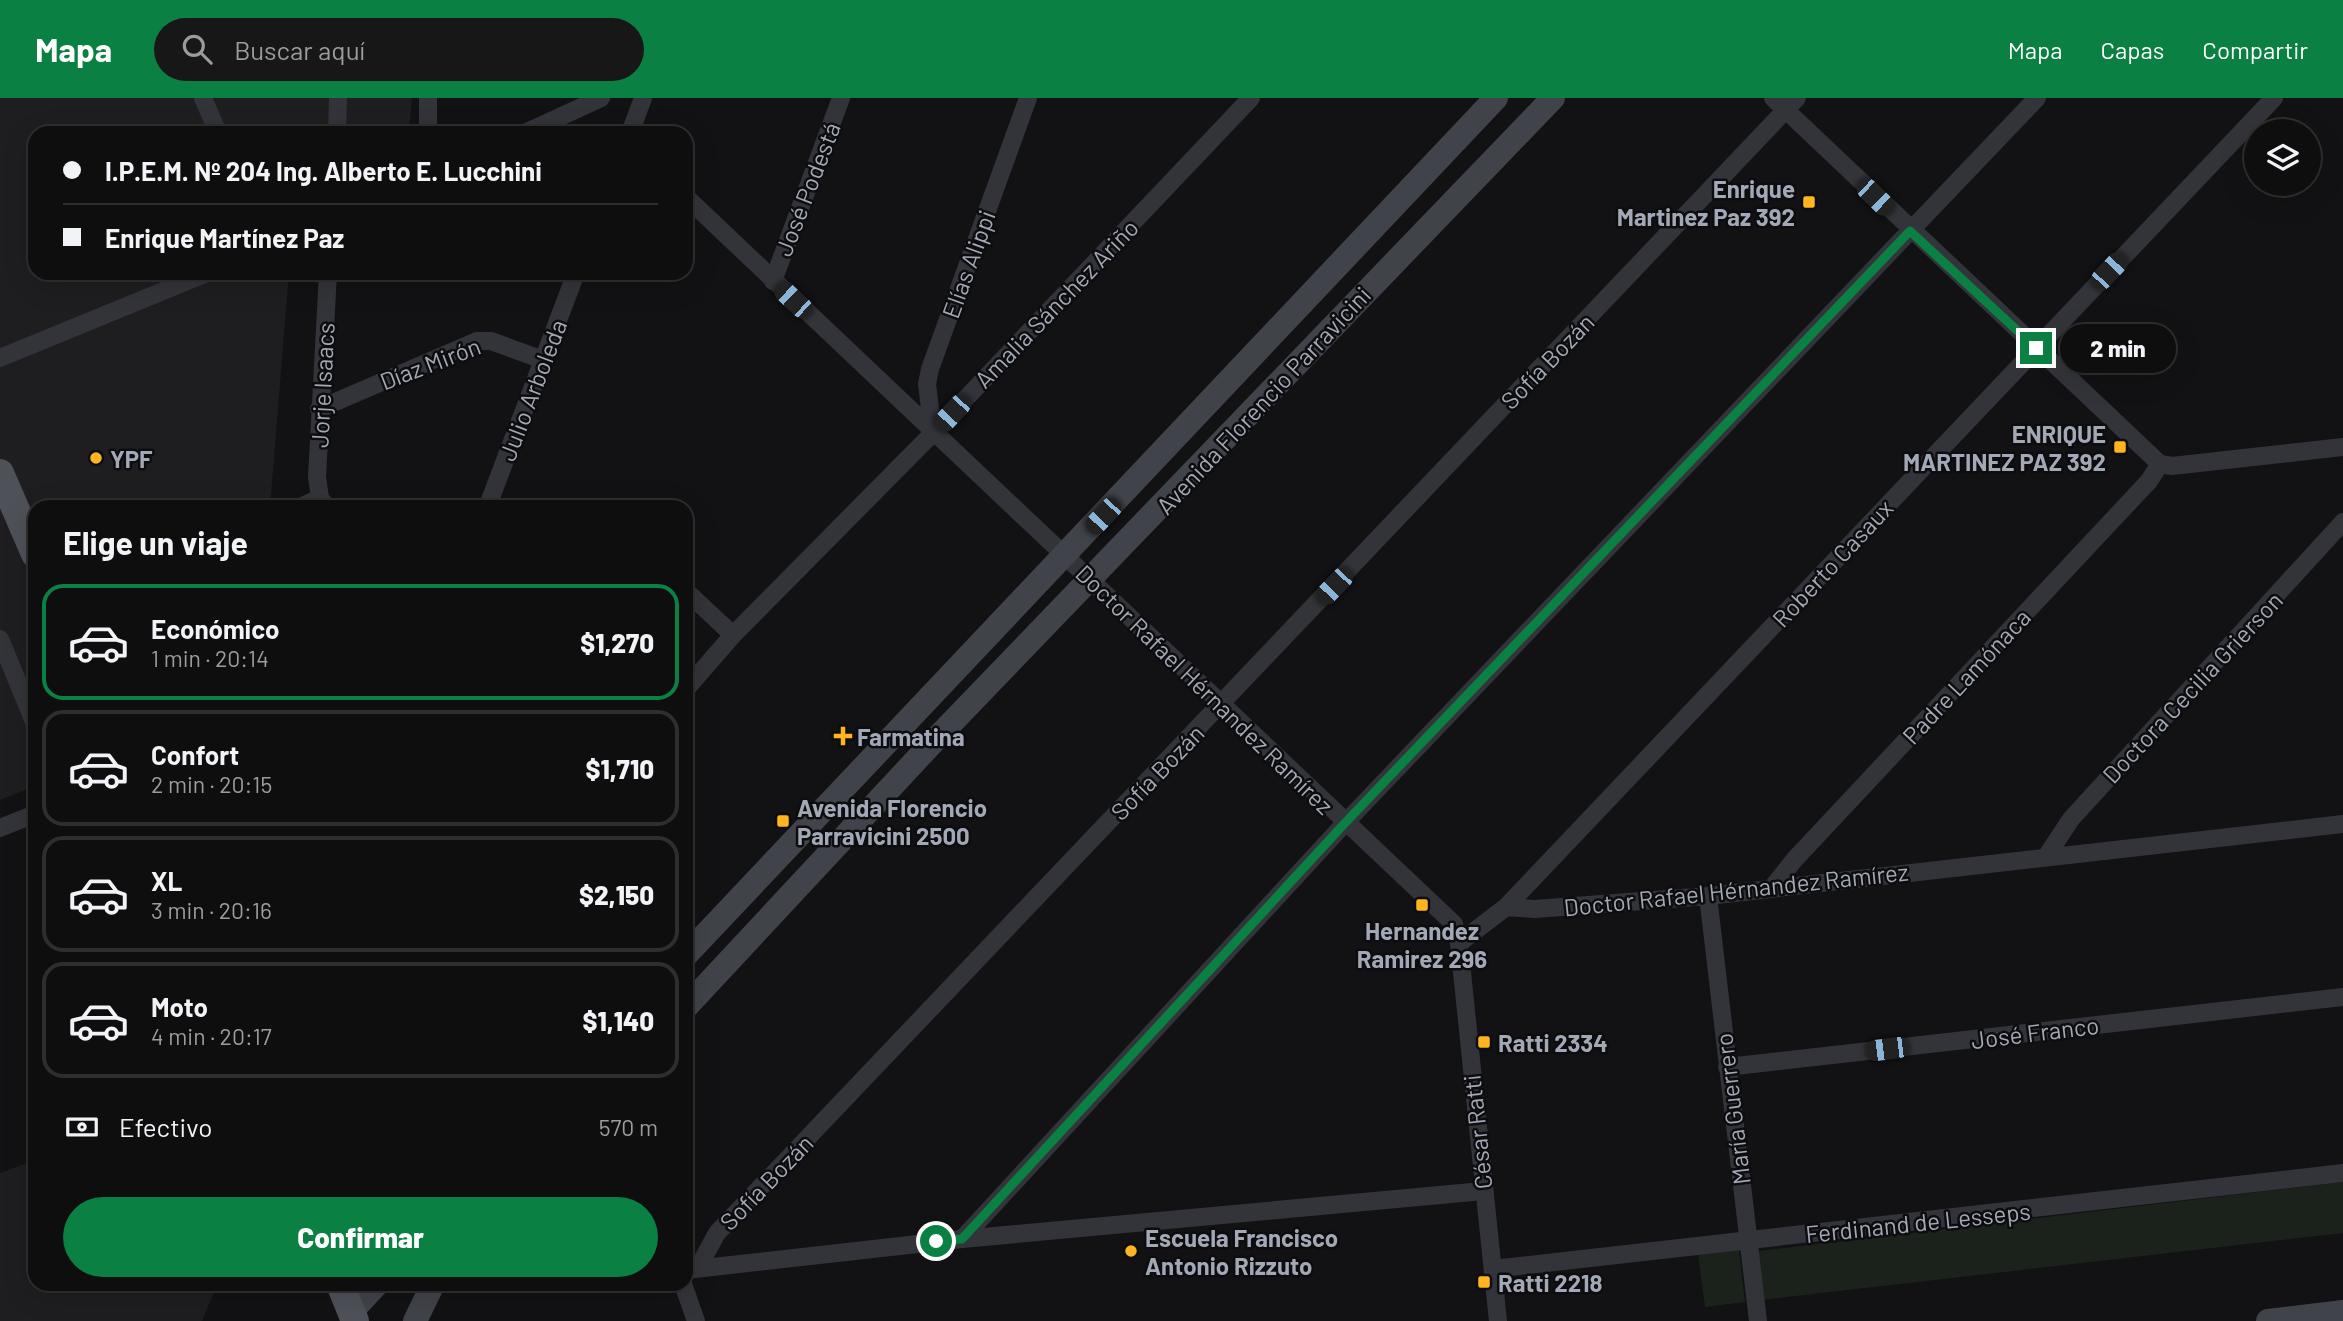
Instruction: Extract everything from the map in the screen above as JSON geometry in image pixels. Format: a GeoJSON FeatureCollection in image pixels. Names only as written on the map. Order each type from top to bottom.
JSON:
{"type":"FeatureCollection","features":[{"type":"Feature","properties":{"kind":"main road","name":"Avenida Florencio Parravicini"},"geometry":{"type":"LineString","coordinates":[[693,948],[1496,98]]}},
{"type":"Feature","properties":{"kind":"main road","name":"Avenida Florencio Parravicini"},"geometry":{"type":"LineString","coordinates":[[693,999],[933,742],[1090,582],[1553,98]]}},
{"type":"Feature","properties":{"kind":"main road"},"geometry":{"type":"LineString","coordinates":[[0,473],[28,538]]}},
{"type":"Feature","properties":{"kind":"main road"},"geometry":{"type":"LineString","coordinates":[[348,1291],[363,1304]]}},
{"type":"Feature","properties":{"kind":"main road"},"geometry":{"type":"LineString","coordinates":[[415,1321],[430,1291]]}},
{"type":"Feature","properties":{"kind":"main road"},"geometry":{"type":"LineString","coordinates":[[2268,1321],[2343,1312]]}},
{"type":"Feature","properties":{"kind":"street"},"geometry":{"type":"LineString","coordinates":[[203,98],[215,126]]}},
{"type":"Feature","properties":{"kind":"street"},"geometry":{"type":"LineString","coordinates":[[337,126],[338,98]]}},
{"type":"Feature","properties":{"kind":"street"},"geometry":{"type":"LineString","coordinates":[[428,98],[428,126]]}},
{"type":"Feature","properties":{"kind":"street"},"geometry":{"type":"LineString","coordinates":[[540,126],[601,98]]}},
{"type":"Feature","properties":{"kind":"street"},"geometry":{"type":"LineString","coordinates":[[633,126],[643,98]]}},
{"type":"Feature","properties":{"kind":"street","name":"José Podestá"},"geometry":{"type":"LineString","coordinates":[[772,281],[841,98]]}},
{"type":"Feature","properties":{"kind":"street","name":"Elías Alippi"},"geometry":{"type":"LineString","coordinates":[[933,433],[928,384],[930,369],[1028,98]]}},
{"type":"Feature","properties":{"kind":"street","name":"Amalia Sánchez Ariño"},"geometry":{"type":"LineString","coordinates":[[693,681],[733,635],[933,433],[1251,98]]}},
{"type":"Feature","properties":{"kind":"street"},"geometry":{"type":"LineString","coordinates":[[962,1239],[1345,823],[2037,98]]}},
{"type":"Feature","properties":{"kind":"street","name":"Roberto Casaux"},"geometry":{"type":"LineString","coordinates":[[1506,907],[2274,98]]}},
{"type":"Feature","properties":{"kind":"street"},"geometry":{"type":"LineString","coordinates":[[1785,102],[1910,231],[2161,464],[2172,466],[2343,447]]}},
{"type":"Feature","properties":{"kind":"street","name":"Sofía Bozán"},"geometry":{"type":"LineString","coordinates":[[693,1268],[717,1233],[1221,705],[1785,102]]}},
{"type":"Feature","properties":{"kind":"street","name":"Doctor Rafael Hérnandez Ramírez"},"geometry":{"type":"LineString","coordinates":[[693,204],[1345,823],[1447,915],[1457,932],[1459,943]]}},
{"type":"Feature","properties":{"kind":"street"},"geometry":{"type":"LineString","coordinates":[[0,359],[190,280]]}},
{"type":"Feature","properties":{"kind":"street","name":"Jorje Isaacs"},"geometry":{"type":"LineString","coordinates":[[323,500],[317,477],[328,280]]}},
{"type":"Feature","properties":{"kind":"street","name":"Julio Arboleda"},"geometry":{"type":"LineString","coordinates":[[490,500],[573,280]]}},
{"type":"Feature","properties":{"kind":"street","name":"Díaz Mirón"},"geometry":{"type":"LineString","coordinates":[[319,409],[477,341],[491,341],[543,360]]}},
{"type":"Feature","properties":{"kind":"street","name":"Padre Lamónaca"},"geometry":{"type":"LineString","coordinates":[[1771,888],[1795,859],[2149,481],[2161,464]]}},
{"type":"Feature","properties":{"kind":"street","name":"Doctora Cecilia Grierson"},"geometry":{"type":"LineString","coordinates":[[2046,856],[2070,819],[2343,522]]}},
{"type":"Feature","properties":{"kind":"street"},"geometry":{"type":"LineString","coordinates":[[693,598],[733,635]]}},
{"type":"Feature","properties":{"kind":"street"},"geometry":{"type":"LineString","coordinates":[[0,639],[28,707]]}},
{"type":"Feature","properties":{"kind":"street"},"geometry":{"type":"LineString","coordinates":[[0,828],[28,817]]}},
{"type":"Feature","properties":{"kind":"street","name":"Doctor Rafael Hérnandez Ramírez"},"geometry":{"type":"LineString","coordinates":[[1506,907],[1535,909],[1708,897],[2046,856],[2343,824]]}},
{"type":"Feature","properties":{"kind":"street","name":"María Guerrero"},"geometry":{"type":"LineString","coordinates":[[1708,897],[1758,1321]]}},
{"type":"Feature","properties":{"kind":"street"},"geometry":{"type":"LineString","coordinates":[[1459,943],[1506,907]]}},
{"type":"Feature","properties":{"kind":"street","name":"César Ratti"},"geometry":{"type":"LineString","coordinates":[[1459,943],[1498,1321]]}},
{"type":"Feature","properties":{"kind":"street","name":"José Franco"},"geometry":{"type":"LineString","coordinates":[[1727,1067],[2343,997]]}},
{"type":"Feature","properties":{"kind":"street","name":"Ferdinand de Lesseps"},"geometry":{"type":"LineString","coordinates":[[1493,1269],[2343,1173]]}},
{"type":"Feature","properties":{"kind":"street"},"geometry":{"type":"LineString","coordinates":[[693,1269],[962,1239],[1483,1191]]}},
{"type":"Feature","properties":{"kind":"street"},"geometry":{"type":"LineString","coordinates":[[685,1291],[696,1321]]}},
{"type":"Feature","properties":{"kind":"shaded area"},"geometry":{"type":"Polygon","coordinates":[[[0,98],[412,98],[410,126],[28,126],[28,280],[288,280],[271,500],[28,500],[28,789],[0,800],[0,98]]]}},
{"type":"Feature","properties":{"kind":"shaded area"},"geometry":{"type":"Polygon","coordinates":[[[28,1163],[28,1291],[214,1291],[202,1321],[0,1321],[0,1173],[28,1163]]]}},
{"type":"Feature","properties":{"kind":"shaded area"},"geometry":{"type":"Polygon","coordinates":[[[2343,1182],[2343,1233],[1761,1300],[1758,1251],[2343,1182]]]}},
{"type":"Feature","properties":{"kind":"shaded area"},"geometry":{"type":"Polygon","coordinates":[[[1739,1250],[1745,1302],[1705,1307],[1698,1254],[1739,1250]]]}},
{"type":"Feature","properties":{"kind":"place","name":"Enrique Martinez Paz 392"},"geometry":{"type":"Point","coordinates":[1809,202]}},
{"type":"Feature","properties":{"kind":"place","name":"ENRIQUE MARTINEZ PAZ 392"},"geometry":{"type":"Point","coordinates":[2120,447]}},
{"type":"Feature","properties":{"kind":"place","name":"YPF"},"geometry":{"type":"Point","coordinates":[96,458]}},
{"type":"Feature","properties":{"kind":"place","name":"Farmatina"},"geometry":{"type":"Point","coordinates":[843,736]}},
{"type":"Feature","properties":{"kind":"place","name":"Avenida Florencio Parravicini 2500"},"geometry":{"type":"Point","coordinates":[783,821]}},
{"type":"Feature","properties":{"kind":"place","name":"Hernandez Ramirez 296"},"geometry":{"type":"Point","coordinates":[1422,905]}},
{"type":"Feature","properties":{"kind":"place","name":"Ratti 2334"},"geometry":{"type":"Point","coordinates":[1484,1042]}},
{"type":"Feature","properties":{"kind":"place","name":"Escuela Francisco Antonio Rizzuto"},"geometry":{"type":"Point","coordinates":[1131,1251]}},
{"type":"Feature","properties":{"kind":"place","name":"Ratti 2218"},"geometry":{"type":"Point","coordinates":[1484,1282]}},
{"type":"Feature","properties":{"kind":"route"},"geometry":{"type":"LineString","coordinates":[[936,1241],[962,1239],[1345,823],[1910,231],[2036,348]]}}]}
